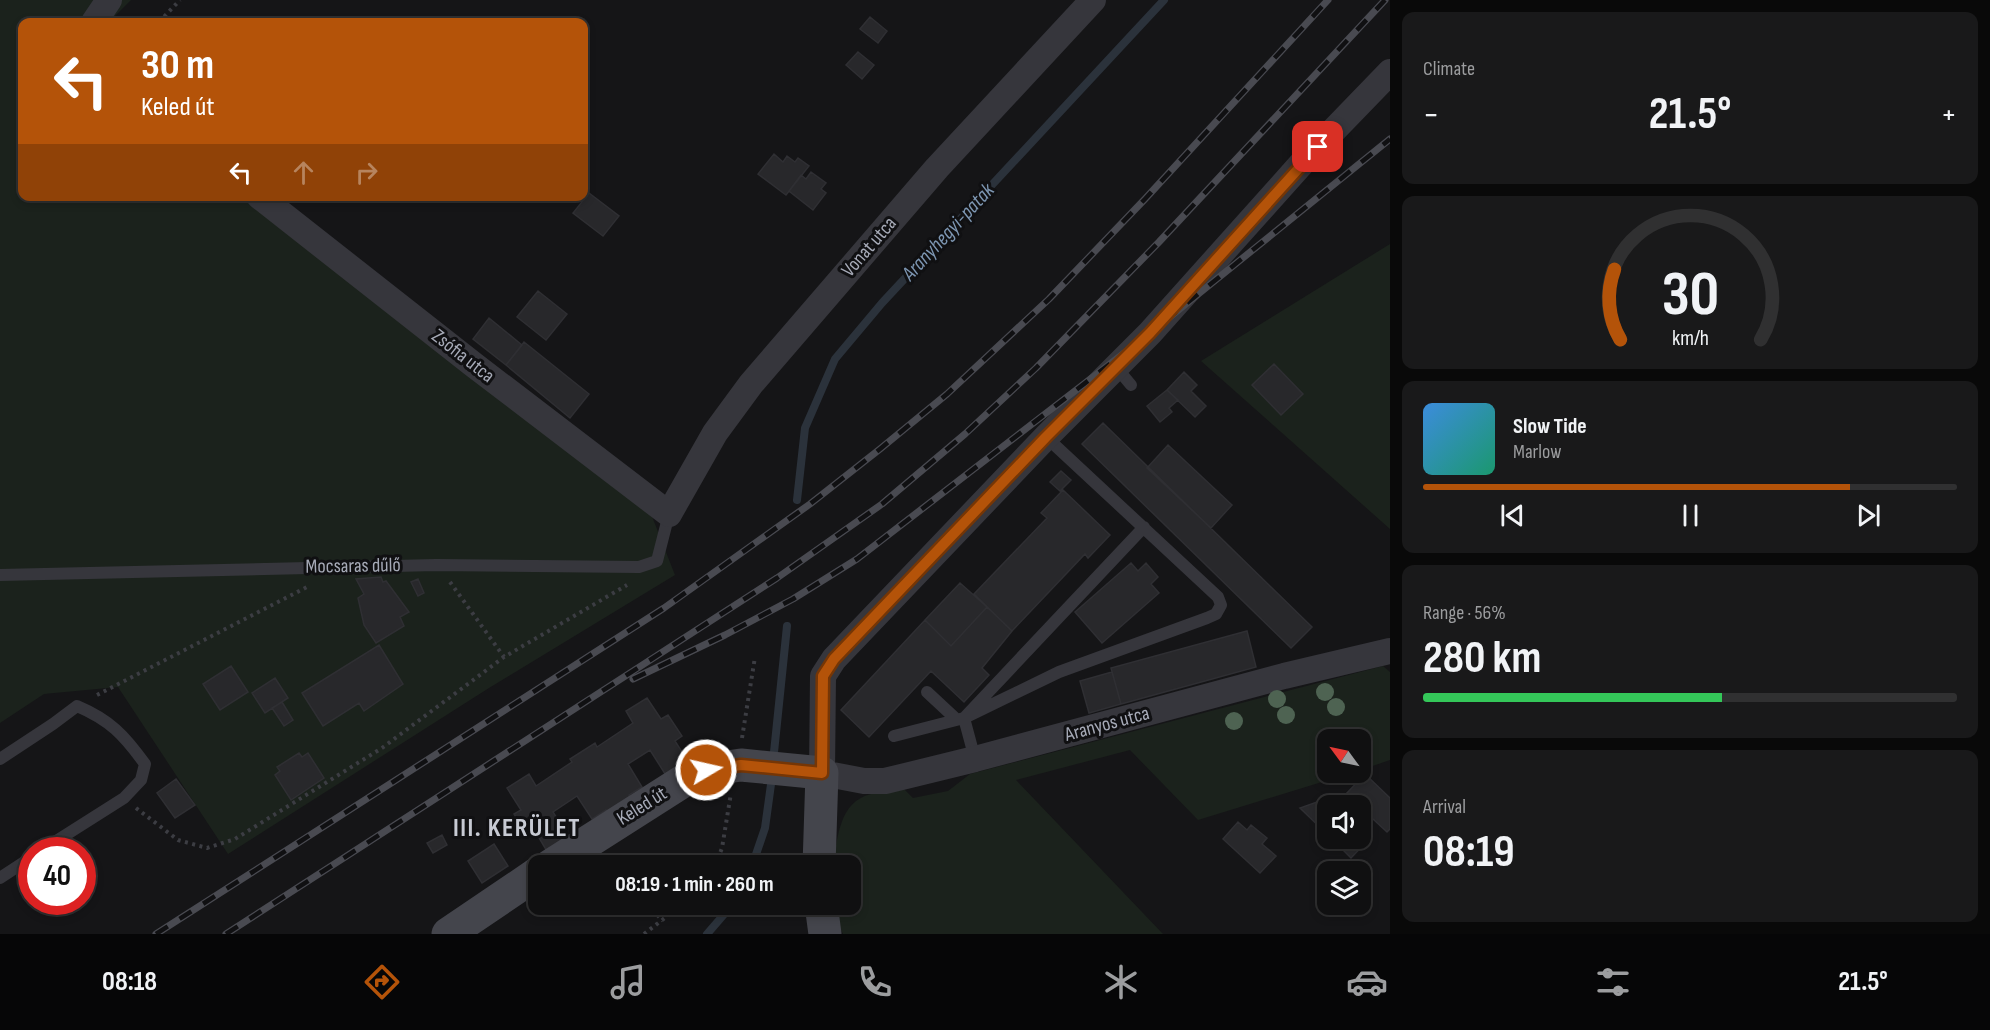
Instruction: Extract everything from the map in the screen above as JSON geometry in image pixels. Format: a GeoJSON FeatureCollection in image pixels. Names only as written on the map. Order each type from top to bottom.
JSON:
{"type":"FeatureCollection","features":[{"type":"Feature","properties":{"kind":"street"},"geometry":{"type":"LineString","coordinates":[[97,18],[109,0]]}},
{"type":"Feature","properties":{"kind":"street","name":"Vonat utca"},"geometry":{"type":"LineString","coordinates":[[669,514],[715,433],[751,384],[937,168],[1094,0]]}},
{"type":"Feature","properties":{"kind":"street"},"geometry":{"type":"LineString","coordinates":[[818,855],[809,772],[823,676],[826,670],[846,645],[1046,437],[1124,376],[1150,333],[1303,162],[1390,72]]}},
{"type":"Feature","properties":{"kind":"street","name":"Zsófia utca"},"geometry":{"type":"LineString","coordinates":[[265,201],[669,514]]}},
{"type":"Feature","properties":{"kind":"street","name":"Aranyos utca"},"geometry":{"type":"LineString","coordinates":[[809,772],[864,781],[885,781],[1284,676],[1390,651]]}},
{"type":"Feature","properties":{"kind":"street","name":"Keled út"},"geometry":{"type":"LineString","coordinates":[[567,855],[688,778],[714,768],[736,774],[809,772]]}},
{"type":"Feature","properties":{"kind":"street"},"geometry":{"type":"LineString","coordinates":[[448,934],[528,880]]}},
{"type":"Feature","properties":{"kind":"street"},"geometry":{"type":"LineString","coordinates":[[822,915],[825,934]]}},
{"type":"Feature","properties":{"kind":"lane"},"geometry":{"type":"LineString","coordinates":[[894,736],[960,719],[1059,672],[1216,614],[1221,604],[1218,597],[1046,437]]}},
{"type":"Feature","properties":{"kind":"lane"},"geometry":{"type":"LineString","coordinates":[[657,561],[669,514]]}},
{"type":"Feature","properties":{"kind":"lane"},"geometry":{"type":"LineString","coordinates":[[960,719],[1144,527]]}},
{"type":"Feature","properties":{"kind":"lane","name":"Mocsaras dűlő"},"geometry":{"type":"LineString","coordinates":[[0,575],[436,565],[639,567],[657,561]]}},
{"type":"Feature","properties":{"kind":"lane"},"geometry":{"type":"LineString","coordinates":[[927,692],[960,719],[975,759]]}},
{"type":"Feature","properties":{"kind":"lane"},"geometry":{"type":"LineString","coordinates":[[0,759],[77,706],[99,716],[129,743],[145,764],[141,780],[123,798],[62,837]]}},
{"type":"Feature","properties":{"kind":"lane"},"geometry":{"type":"LineString","coordinates":[[0,878],[18,866]]}},
{"type":"Feature","properties":{"kind":"path"},"geometry":{"type":"LineString","coordinates":[[163,18],[180,0]]}},
{"type":"Feature","properties":{"kind":"path"},"geometry":{"type":"LineString","coordinates":[[123,798],[178,840],[207,848],[235,839],[382,748],[504,657],[643,575],[657,561]]}},
{"type":"Feature","properties":{"kind":"path"},"geometry":{"type":"LineString","coordinates":[[436,565],[504,657]]}},
{"type":"Feature","properties":{"kind":"path"},"geometry":{"type":"LineString","coordinates":[[77,706],[347,567]]}},
{"type":"Feature","properties":{"kind":"path"},"geometry":{"type":"LineString","coordinates":[[719,855],[736,774],[754,657]]}},
{"type":"Feature","properties":{"kind":"path"},"geometry":{"type":"LineString","coordinates":[[657,915],[663,921]]}},
{"type":"Feature","properties":{"kind":"path"},"geometry":{"type":"LineString","coordinates":[[644,934],[670,915]]}},
{"type":"Feature","properties":{"kind":"shaded area"},"geometry":{"type":"Polygon","coordinates":[[[0,0],[131,0],[113,18],[18,18],[18,201],[279,201],[644,496],[675,575],[489,688],[228,854],[118,687],[44,694],[0,723],[0,0]]]}},
{"type":"Feature","properties":{"kind":"shaded area"},"geometry":{"type":"Polygon","coordinates":[[[1390,244],[1390,529],[1201,361],[1390,244]]]}},
{"type":"Feature","properties":{"kind":"shaded area"},"geometry":{"type":"Polygon","coordinates":[[[1383,666],[1390,672],[1390,760],[1371,767],[1371,729],[1317,729],[1318,783],[1198,820],[1130,750],[1016,780],[1163,934],[843,934],[839,926],[838,915],[861,915],[861,855],[835,855],[842,822],[852,805],[860,798],[871,794],[904,789],[913,798],[948,791],[970,774],[1383,666]]]}},
{"type":"Feature","properties":{"kind":"building"},"geometry":{"type":"Polygon","coordinates":[[[870,17],[887,31],[878,43],[860,29],[870,17]]]}},
{"type":"Feature","properties":{"kind":"building"},"geometry":{"type":"Polygon","coordinates":[[[858,52],[874,65],[862,79],[846,65],[858,52]]]}},
{"type":"Feature","properties":{"kind":"building"},"geometry":{"type":"Polygon","coordinates":[[[774,154],[783,162],[787,156],[795,162],[798,158],[809,166],[786,195],[758,174],[774,154]]]}},
{"type":"Feature","properties":{"kind":"building"},"geometry":{"type":"Polygon","coordinates":[[[811,172],[826,183],[821,189],[826,193],[813,210],[789,191],[801,175],[806,179],[811,172]]]}},
{"type":"Feature","properties":{"kind":"building"},"geometry":{"type":"Polygon","coordinates":[[[588,194],[619,216],[603,236],[573,213],[583,201],[588,201],[588,194]]]}},
{"type":"Feature","properties":{"kind":"building"},"geometry":{"type":"Polygon","coordinates":[[[538,291],[567,314],[546,340],[517,317],[538,291]]]}},
{"type":"Feature","properties":{"kind":"building"},"geometry":{"type":"Polygon","coordinates":[[[489,318],[522,345],[506,365],[473,339],[489,318]]]}},
{"type":"Feature","properties":{"kind":"building"},"geometry":{"type":"Polygon","coordinates":[[[524,342],[589,394],[570,418],[506,365],[524,342]]]}},
{"type":"Feature","properties":{"kind":"building"},"geometry":{"type":"Polygon","coordinates":[[[1274,364],[1303,394],[1281,415],[1252,385],[1274,364]]]}},
{"type":"Feature","properties":{"kind":"building"},"geometry":{"type":"Polygon","coordinates":[[[1184,372],[1197,385],[1191,391],[1206,406],[1195,417],[1167,390],[1184,372]]]}},
{"type":"Feature","properties":{"kind":"building"},"geometry":{"type":"Polygon","coordinates":[[[1167,390],[1178,400],[1169,408],[1172,412],[1160,422],[1147,406],[1167,390]]]}},
{"type":"Feature","properties":{"kind":"building"},"geometry":{"type":"Polygon","coordinates":[[[1103,423],[1312,627],[1291,648],[1082,444],[1103,423]]]}},
{"type":"Feature","properties":{"kind":"building"},"geometry":{"type":"Polygon","coordinates":[[[1168,445],[1232,505],[1211,528],[1147,468],[1168,445]]]}},
{"type":"Feature","properties":{"kind":"building"},"geometry":{"type":"Polygon","coordinates":[[[1061,471],[1071,480],[1060,491],[1050,482],[1061,471]]]}},
{"type":"Feature","properties":{"kind":"building"},"geometry":{"type":"Polygon","coordinates":[[[1063,490],[1110,535],[1088,558],[1085,554],[1012,631],[974,594],[1047,518],[1041,513],[1063,490]]]}},
{"type":"Feature","properties":{"kind":"building"},"geometry":{"type":"Polygon","coordinates":[[[1131,563],[1138,571],[1146,563],[1158,577],[1151,584],[1159,593],[1102,643],[1075,612],[1131,563]]]}},
{"type":"Feature","properties":{"kind":"building"},"geometry":{"type":"Polygon","coordinates":[[[381,577],[409,612],[400,617],[404,626],[376,643],[364,625],[358,598],[364,594],[356,579],[381,577]]]}},
{"type":"Feature","properties":{"kind":"building"},"geometry":{"type":"Polygon","coordinates":[[[418,579],[424,593],[418,596],[411,582],[418,579]]]}},
{"type":"Feature","properties":{"kind":"building"},"geometry":{"type":"Polygon","coordinates":[[[960,583],[987,607],[951,646],[925,620],[960,583]]]}},
{"type":"Feature","properties":{"kind":"building"},"geometry":{"type":"Polygon","coordinates":[[[987,607],[1012,631],[982,668],[989,675],[964,702],[931,671],[869,737],[841,710],[925,620],[951,646],[987,607]]]}},
{"type":"Feature","properties":{"kind":"building"},"geometry":{"type":"Polygon","coordinates":[[[1247,631],[1256,667],[1121,704],[1111,668],[1247,631]]]}},
{"type":"Feature","properties":{"kind":"building"},"geometry":{"type":"Polygon","coordinates":[[[379,645],[403,684],[364,711],[359,703],[323,726],[302,693],[379,645]]]}},
{"type":"Feature","properties":{"kind":"building"},"geometry":{"type":"Polygon","coordinates":[[[231,666],[248,692],[220,710],[203,684],[231,666]]]}},
{"type":"Feature","properties":{"kind":"building"},"geometry":{"type":"Polygon","coordinates":[[[1112,672],[1121,704],[1089,713],[1080,681],[1112,672]]]}},
{"type":"Feature","properties":{"kind":"building"},"geometry":{"type":"Polygon","coordinates":[[[275,678],[288,698],[265,713],[252,693],[275,678]]]}},
{"type":"Feature","properties":{"kind":"building"},"geometry":{"type":"Polygon","coordinates":[[[647,698],[661,719],[668,715],[682,736],[675,741],[689,763],[667,777],[650,750],[628,764],[642,787],[629,795],[631,799],[609,813],[606,810],[592,819],[577,796],[553,812],[570,839],[548,853],[535,831],[528,836],[514,814],[521,810],[507,788],[529,774],[536,786],[572,762],[570,759],[595,743],[597,747],[633,723],[626,711],[647,698]]]}},
{"type":"Feature","properties":{"kind":"building"},"geometry":{"type":"Polygon","coordinates":[[[282,702],[293,720],[284,726],[272,708],[282,702]]]}},
{"type":"Feature","properties":{"kind":"building"},"geometry":{"type":"Polygon","coordinates":[[[299,753],[302,757],[308,753],[324,778],[291,800],[275,775],[280,771],[277,767],[299,753]]]}},
{"type":"Feature","properties":{"kind":"building"},"geometry":{"type":"Polygon","coordinates":[[[176,779],[195,805],[175,818],[157,793],[176,779]]]}},
{"type":"Feature","properties":{"kind":"building"},"geometry":{"type":"Polygon","coordinates":[[[1371,780],[1390,798],[1390,829],[1387,832],[1371,817],[1371,795],[1346,794],[1356,783],[1371,783],[1371,780]]]}},
{"type":"Feature","properties":{"kind":"building"},"geometry":{"type":"Polygon","coordinates":[[[1317,802],[1317,824],[1300,808],[1317,802]]]}},
{"type":"Feature","properties":{"kind":"building"},"geometry":{"type":"Polygon","coordinates":[[[1238,822],[1247,830],[1251,825],[1267,838],[1262,844],[1276,856],[1260,873],[1223,839],[1238,822]]]}},
{"type":"Feature","properties":{"kind":"building"},"geometry":{"type":"Polygon","coordinates":[[[442,835],[447,845],[433,853],[427,843],[442,835]]]}},
{"type":"Feature","properties":{"kind":"building"},"geometry":{"type":"Polygon","coordinates":[[[494,844],[508,866],[482,883],[468,861],[494,844]]]}},
{"type":"Feature","properties":{"kind":"building"},"geometry":{"type":"Polygon","coordinates":[[[1342,849],[1360,849],[1351,858],[1342,849]]]}},
{"type":"Feature","properties":{"kind":"waterway","name":"Aranyhegyi-patak"},"geometry":{"type":"LineString","coordinates":[[797,500],[805,428],[835,359],[882,303],[1164,0]]}},
{"type":"Feature","properties":{"kind":"waterway","name":"Aranyhegyi-patak"},"geometry":{"type":"LineString","coordinates":[[773,762],[787,626]]}},
{"type":"Feature","properties":{"kind":"waterway","name":"Aranyhegyi-patak"},"geometry":{"type":"LineString","coordinates":[[756,855],[765,828],[772,777]]}},
{"type":"Feature","properties":{"kind":"waterway","name":"Aranyhegyi-patak"},"geometry":{"type":"LineString","coordinates":[[707,934],[723,915]]}},
{"type":"Feature","properties":{"kind":"railway"},"geometry":{"type":"LineString","coordinates":[[156,934],[664,608],[810,504],[880,449],[947,394],[1049,299],[1145,199],[1328,0]]}},
{"type":"Feature","properties":{"kind":"railway"},"geometry":{"type":"LineString","coordinates":[[226,934],[777,578],[882,504],[965,434],[1036,368],[1159,242],[1385,0]]}},
{"type":"Feature","properties":{"kind":"railway"},"geometry":{"type":"LineString","coordinates":[[633,679],[793,599],[857,559],[1150,333],[1390,139]]}},
{"type":"Feature","properties":{"kind":"district","name":"III. KERÜLET"},"geometry":{"type":"Point","coordinates":[517,828]}},
{"type":"Feature","properties":{"kind":"route"},"geometry":{"type":"LineString","coordinates":[[706,770],[741,765],[822,773],[823,676],[834,659],[1046,437],[1150,333],[1318,147]]}}]}
